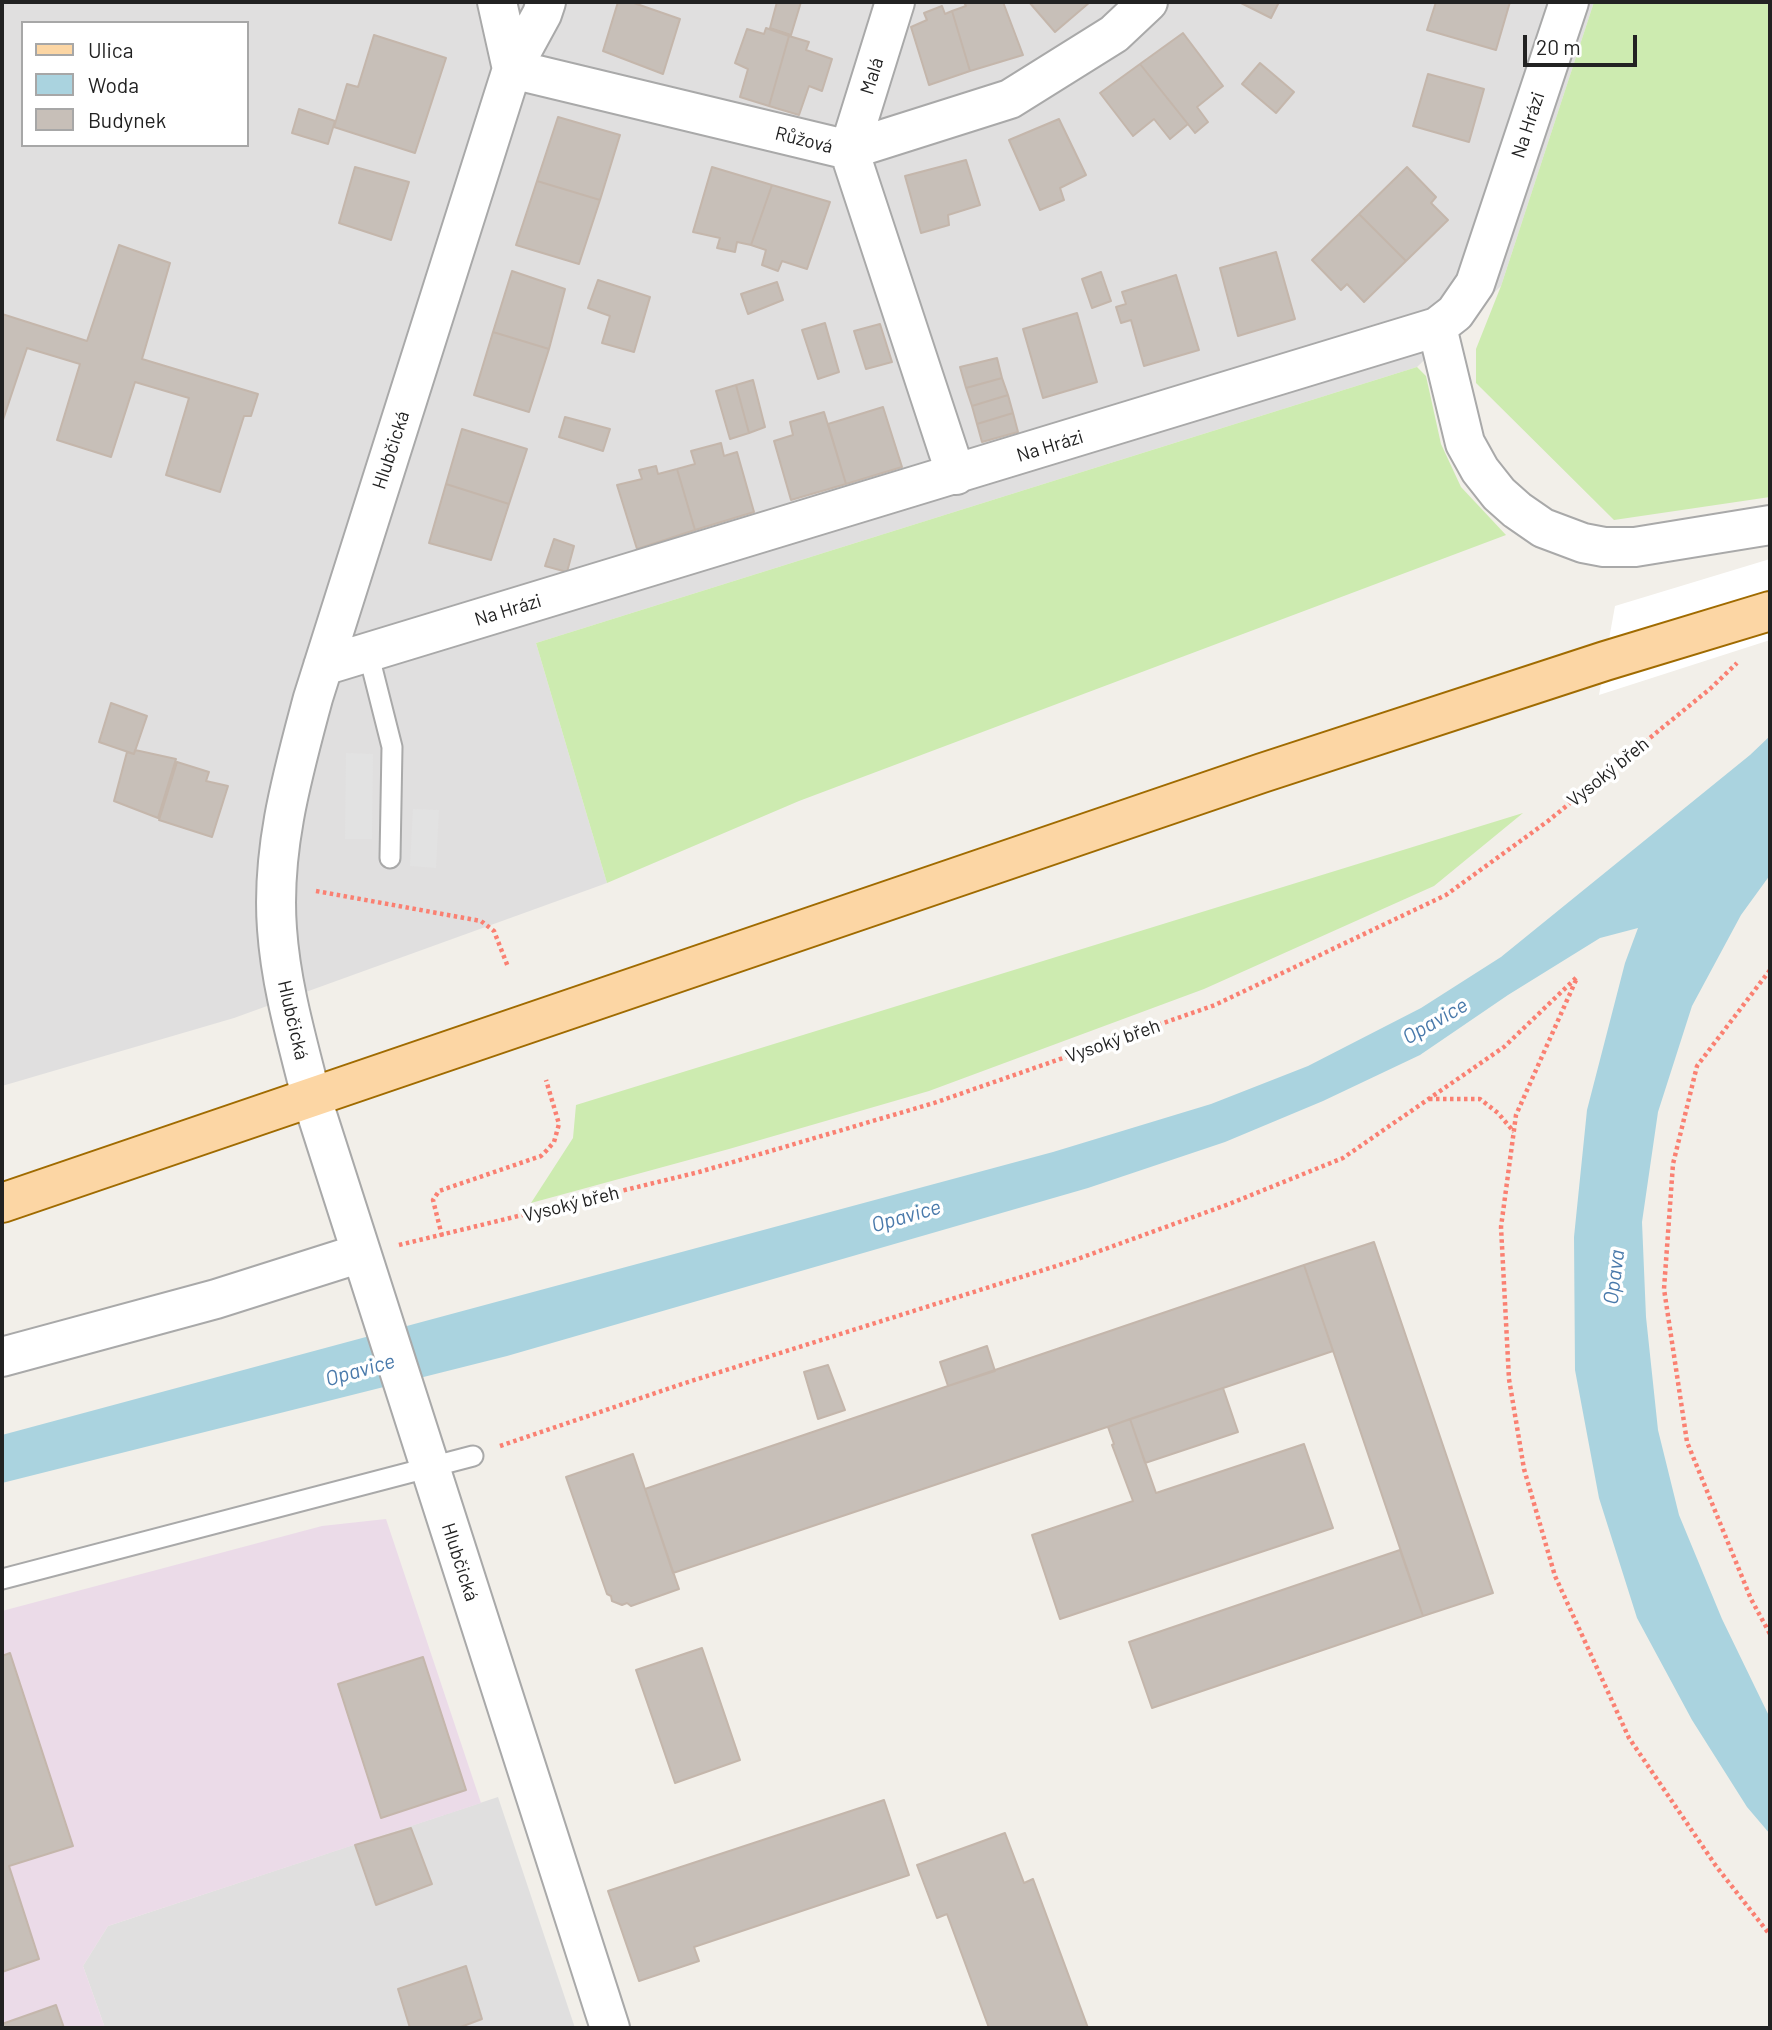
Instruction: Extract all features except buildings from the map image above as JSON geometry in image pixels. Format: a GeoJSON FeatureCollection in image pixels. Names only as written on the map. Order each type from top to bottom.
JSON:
{"type":"FeatureCollection","features":[{"type":"Feature","properties":{"kind":"main road"},"geometry":{"type":"LineString","coordinates":[[2,1203],[1262,773],[1605,661],[1770,611]]}},
{"type":"Feature","properties":{"kind":"street"},"geometry":{"type":"LineString","coordinates":[[497,2],[512,69]]}},
{"type":"Feature","properties":{"kind":"street","name":"Hlubčická"},"geometry":{"type":"LineString","coordinates":[[546,2],[512,69],[323,666],[290,785],[278,856],[276,897],[282,972],[312,1096],[610,2028]]}},
{"type":"Feature","properties":{"kind":"street","name":"Malá"},"geometry":{"type":"LineString","coordinates":[[849,150],[895,2]]}},
{"type":"Feature","properties":{"kind":"street","name":"Růžová"},"geometry":{"type":"LineString","coordinates":[[512,69],[849,150],[1010,99],[1114,34],[1148,2]]}},
{"type":"Feature","properties":{"kind":"street","name":"Na Hrázi"},"geometry":{"type":"LineString","coordinates":[[323,666],[1437,327],[1455,313],[1475,284],[1569,2]]}},
{"type":"Feature","properties":{"kind":"street"},"geometry":{"type":"LineString","coordinates":[[849,150],[956,475]]}},
{"type":"Feature","properties":{"kind":"street"},"geometry":{"type":"LineString","coordinates":[[1437,327],[1465,443],[1480,470],[1499,494],[1544,528],[1583,543],[1604,547],[1635,547],[1770,525]]}},
{"type":"Feature","properties":{"kind":"street"},"geometry":{"type":"LineString","coordinates":[[2,1357],[216,1299],[364,1265]]}},
{"type":"Feature","properties":{"kind":"lane"},"geometry":{"type":"LineString","coordinates":[[368,652],[392,747],[390,858]]}},
{"type":"Feature","properties":{"kind":"lane"},"geometry":{"type":"LineString","coordinates":[[2,1579],[425,1451],[473,1455]]}},
{"type":"Feature","properties":{"kind":"path","name":"Vysoký břeh"},"geometry":{"type":"LineString","coordinates":[[364,1265],[442,1236],[699,1172],[934,1103],[1215,1005],[1446,895],[1548,821],[1691,705],[1740,661]]}},
{"type":"Feature","properties":{"kind":"path"},"geometry":{"type":"LineString","coordinates":[[1770,970],[1697,1066],[1673,1164],[1664,1289],[1687,1442],[1751,1599],[1770,1634]]}},
{"type":"Feature","properties":{"kind":"path"},"geometry":{"type":"LineString","coordinates":[[473,1455],[685,1383],[1072,1261],[1229,1204],[1343,1158],[1504,1047],[1578,976],[1516,1115],[1501,1227],[1509,1379],[1524,1469],[1555,1576],[1629,1738],[1716,1866],[1770,1935]]}},
{"type":"Feature","properties":{"kind":"path"},"geometry":{"type":"LineString","coordinates":[[442,1236],[433,1200],[439,1191],[541,1156],[554,1142],[558,1134],[558,1116],[546,1080]]}},
{"type":"Feature","properties":{"kind":"path"},"geometry":{"type":"LineString","coordinates":[[1428,1099],[1480,1100],[1499,1113],[1514,1132]]}},
{"type":"Feature","properties":{"kind":"shaded area"},"geometry":{"type":"Polygon","coordinates":[[[2,2],[1594,2],[1501,286],[1417,367],[536,643],[607,883],[234,1018],[2,1086],[2,2]]]}},
{"type":"Feature","properties":{"kind":"shaded area"},"geometry":{"type":"Polygon","coordinates":[[[346,753],[373,754],[372,839],[345,839],[346,753]]]}},
{"type":"Feature","properties":{"kind":"shaded area"},"geometry":{"type":"Polygon","coordinates":[[[413,809],[439,810],[436,868],[410,866],[413,809]]]}},
{"type":"Feature","properties":{"kind":"shaded area"},"geometry":{"type":"Polygon","coordinates":[[[386,1519],[481,1803],[108,1926],[83,1966],[105,2028],[2,2028],[2,1611],[322,1526],[386,1519]]]}},
{"type":"Feature","properties":{"kind":"shaded area"},"geometry":{"type":"Polygon","coordinates":[[[498,1797],[575,2028],[105,2028],[83,1966],[108,1926],[498,1797]]]}},
{"type":"Feature","properties":{"kind":"green space"},"geometry":{"type":"Polygon","coordinates":[[[1594,2],[1770,2],[1770,497],[1614,520],[1476,383],[1476,349],[1501,286],[1594,2]]]}},
{"type":"Feature","properties":{"kind":"green space"},"geometry":{"type":"Polygon","coordinates":[[[1417,367],[1426,376],[1441,444],[1461,487],[1506,535],[799,801],[607,883],[536,643],[1417,367]]]}},
{"type":"Feature","properties":{"kind":"green space"},"geometry":{"type":"Polygon","coordinates":[[[1523,813],[1434,886],[1204,989],[929,1091],[531,1203],[573,1138],[576,1105],[1523,813]]]}},
{"type":"Feature","properties":{"kind":"water"},"geometry":{"type":"Polygon","coordinates":[[[1770,736],[1770,875],[1741,915],[1692,1006],[1658,1112],[1642,1222],[1646,1317],[1658,1430],[1679,1515],[1722,1619],[1770,1718],[1770,1834],[1747,1807],[1692,1720],[1637,1618],[1599,1498],[1575,1370],[1574,1237],[1587,1110],[1625,963],[1638,928],[1600,938],[1508,995],[1420,1055],[1323,1101],[1225,1142],[1088,1188],[507,1356],[2,1483],[2,1435],[1053,1152],[1211,1104],[1308,1066],[1421,1008],[1501,957],[1770,736]]]}},
{"type":"Feature","properties":{"kind":"pier"},"geometry":{"type":"Polygon","coordinates":[[[1770,559],[1770,640],[1599,695],[1615,606],[1770,559]]]}},
{"type":"Feature","properties":{"kind":"water label","name":"Opavice"},"geometry":{"type":"Point","coordinates":[1435,1021]}},
{"type":"Feature","properties":{"kind":"water label","name":"Opavice"},"geometry":{"type":"Point","coordinates":[906,1216]}},
{"type":"Feature","properties":{"kind":"water label","name":"Opava"},"geometry":{"type":"Point","coordinates":[1614,1277]}},
{"type":"Feature","properties":{"kind":"water label","name":"Opavice"},"geometry":{"type":"Point","coordinates":[360,1370]}}]}
